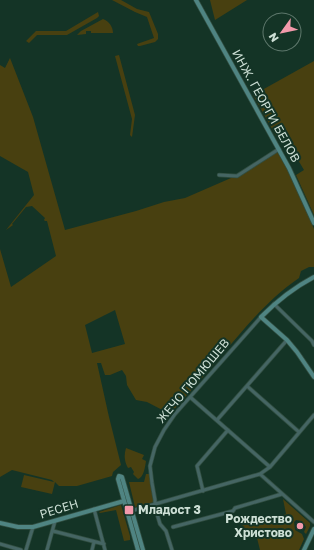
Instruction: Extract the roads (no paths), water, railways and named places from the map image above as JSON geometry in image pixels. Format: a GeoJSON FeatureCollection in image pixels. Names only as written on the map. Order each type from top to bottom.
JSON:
{"type":"FeatureCollection","features":[{"type":"Feature","properties":{"kind":"street","name":"ИНЖ. ГЕОРГИ БЕЛОВ"},"geometry":{"type":"LineString","coordinates":[[196,0],[279,149],[314,223]]}},
{"type":"Feature","properties":{"kind":"street"},"geometry":{"type":"LineString","coordinates":[[218,175],[237,176],[279,149]]}},
{"type":"Feature","properties":{"kind":"street","name":"ЖЕЧО ГЮМЮШЕВ"},"geometry":{"type":"LineString","coordinates":[[172,550],[166,531],[160,524],[155,507],[150,473],[152,457],[164,430],[175,414],[261,317],[274,304],[295,288],[314,277]]}},
{"type":"Feature","properties":{"kind":"street"},"geometry":{"type":"LineString","coordinates":[[274,304],[314,344]]}},
{"type":"Feature","properties":{"kind":"street"},"geometry":{"type":"LineString","coordinates":[[261,317],[287,340],[314,377]]}},
{"type":"Feature","properties":{"kind":"street"},"geometry":{"type":"LineString","coordinates":[[217,420],[287,340]]}},
{"type":"Feature","properties":{"kind":"street"},"geometry":{"type":"LineString","coordinates":[[247,386],[300,432]]}},
{"type":"Feature","properties":{"kind":"street"},"geometry":{"type":"LineString","coordinates":[[190,397],[270,467]]}},
{"type":"Feature","properties":{"kind":"street"},"geometry":{"type":"LineString","coordinates":[[131,510],[260,474],[270,467],[314,415]]}},
{"type":"Feature","properties":{"kind":"street"},"geometry":{"type":"LineString","coordinates":[[203,490],[197,466],[228,430]]}},
{"type":"Feature","properties":{"kind":"street"},"geometry":{"type":"LineString","coordinates":[[260,474],[314,522]]}},
{"type":"Feature","properties":{"kind":"street"},"geometry":{"type":"LineString","coordinates":[[138,550],[117,478],[119,476],[122,477],[143,550]]}},
{"type":"Feature","properties":{"kind":"street"},"geometry":{"type":"LineString","coordinates":[[173,527],[233,511],[236,508],[282,494]]}},
{"type":"Feature","properties":{"kind":"street","name":"РЕСЕН"},"geometry":{"type":"LineString","coordinates":[[0,523],[18,527],[33,527],[124,501]]}},
{"type":"Feature","properties":{"kind":"street"},"geometry":{"type":"LineString","coordinates":[[94,509],[105,550]]}},
{"type":"Feature","properties":{"kind":"street"},"geometry":{"type":"LineString","coordinates":[[47,550],[55,521]]}},
{"type":"Feature","properties":{"kind":"street"},"geometry":{"type":"LineString","coordinates":[[26,550],[33,527]]}},
{"type":"Feature","properties":{"kind":"street"},"geometry":{"type":"LineString","coordinates":[[304,550],[314,529]]}},
{"type":"Feature","properties":{"kind":"street"},"geometry":{"type":"LineString","coordinates":[[53,531],[104,544]]}},
{"type":"Feature","properties":{"kind":"street"},"geometry":{"type":"LineString","coordinates":[[92,550],[94,542]]}},
{"type":"Feature","properties":{"kind":"street"},"geometry":{"type":"LineString","coordinates":[[0,544],[21,550]]}},
{"type":"Feature","properties":{"kind":"place","name":"Младост 3"},"geometry":{"type":"Point","coordinates":[129,510]}},
{"type":"Feature","properties":{"kind":"place","name":"Рождество Христово"},"geometry":{"type":"Point","coordinates":[300,526]}}]}
